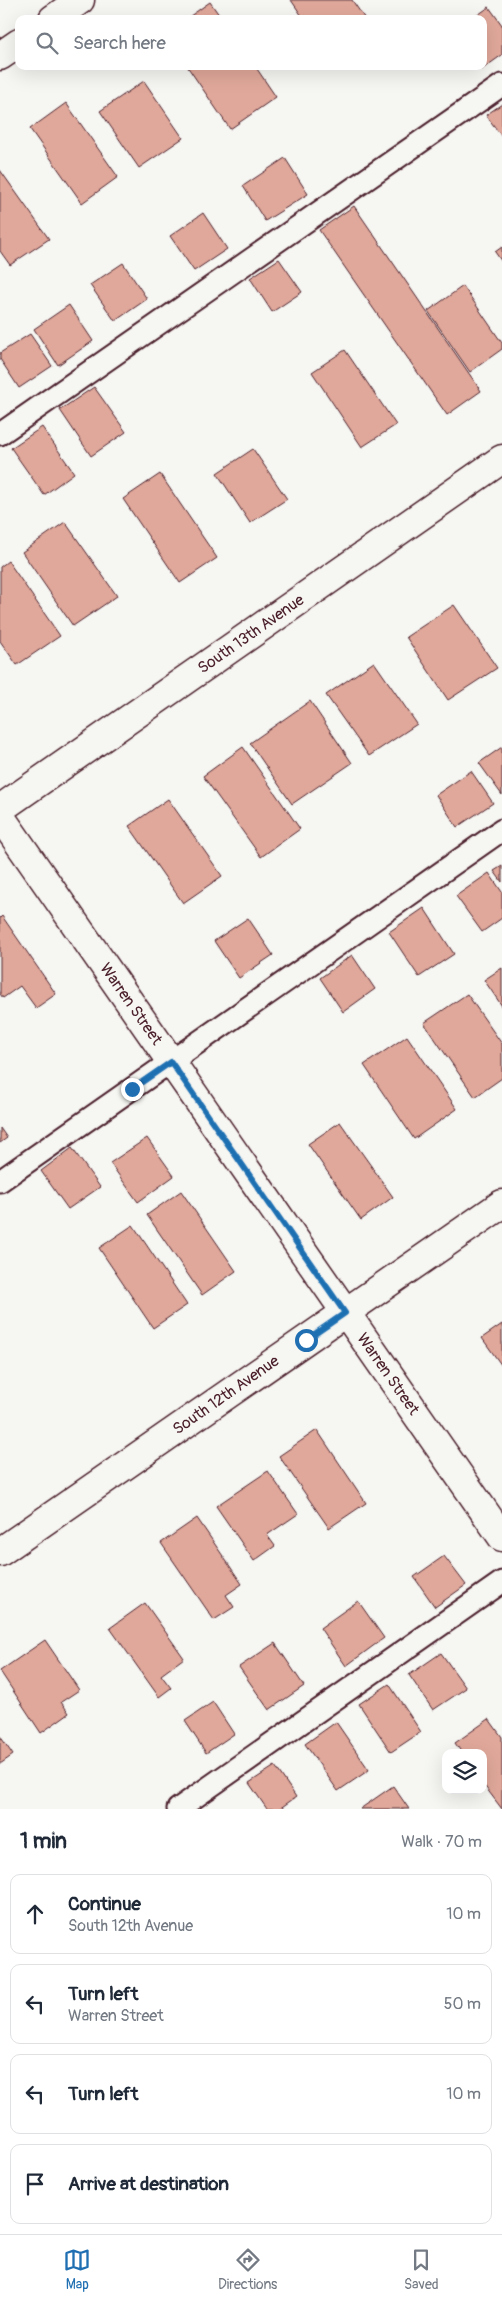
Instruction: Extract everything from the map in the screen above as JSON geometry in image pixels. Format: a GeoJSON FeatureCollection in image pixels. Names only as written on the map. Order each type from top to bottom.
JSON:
{"type":"FeatureCollection","features":[{"type":"Feature","properties":{"kind":"street"},"geometry":{"type":"LineString","coordinates":[[59,15],[80,0]]}},
{"type":"Feature","properties":{"kind":"street"},"geometry":{"type":"LineString","coordinates":[[0,56],[15,46]]}},
{"type":"Feature","properties":{"kind":"street","name":"South 13th Avenue"},"geometry":{"type":"LineString","coordinates":[[0,809],[502,459]]}},
{"type":"Feature","properties":{"kind":"street","name":"Warren Street"},"geometry":{"type":"LineString","coordinates":[[0,816],[502,1537]]}},
{"type":"Feature","properties":{"kind":"street","name":"South 12th Avenue"},"geometry":{"type":"LineString","coordinates":[[0,1552],[502,1204]]}},
{"type":"Feature","properties":{"kind":"lane"},"geometry":{"type":"LineString","coordinates":[[0,434],[502,85]]}},
{"type":"Feature","properties":{"kind":"lane"},"geometry":{"type":"LineString","coordinates":[[0,1181],[502,830]]}},
{"type":"Feature","properties":{"kind":"lane"},"geometry":{"type":"LineString","coordinates":[[178,1809],[502,1582]]}},
{"type":"Feature","properties":{"kind":"building"},"geometry":{"type":"Polygon","coordinates":[[[291,0],[352,0],[362,15],[301,15],[291,0]]]}},
{"type":"Feature","properties":{"kind":"building"},"geometry":{"type":"Polygon","coordinates":[[[210,2],[219,15],[192,15],[210,2]]]}},
{"type":"Feature","properties":{"kind":"building"},"geometry":{"type":"Polygon","coordinates":[[[489,7],[502,25],[502,55],[487,66],[487,15],[478,15],[489,7]]]}},
{"type":"Feature","properties":{"kind":"building"},"geometry":{"type":"Polygon","coordinates":[[[190,70],[258,70],[276,97],[230,129],[190,70]]]}},
{"type":"Feature","properties":{"kind":"building"},"geometry":{"type":"Polygon","coordinates":[[[144,81],[183,138],[139,168],[100,111],[144,81]]]}},
{"type":"Feature","properties":{"kind":"building"},"geometry":{"type":"Polygon","coordinates":[[[66,103],[118,177],[82,203],[30,129],[66,103]]]}},
{"type":"Feature","properties":{"kind":"building"},"geometry":{"type":"Polygon","coordinates":[[[502,104],[502,137],[486,115],[502,104]]]}},
{"type":"Feature","properties":{"kind":"building"},"geometry":{"type":"Polygon","coordinates":[[[285,158],[308,194],[265,221],[243,186],[285,158]]]}},
{"type":"Feature","properties":{"kind":"building"},"geometry":{"type":"Polygon","coordinates":[[[0,170],[49,239],[10,265],[0,251],[0,170]]]}},
{"type":"Feature","properties":{"kind":"building"},"geometry":{"type":"Polygon","coordinates":[[[354,206],[481,391],[447,415],[319,230],[354,206]]]}},
{"type":"Feature","properties":{"kind":"building"},"geometry":{"type":"Polygon","coordinates":[[[203,213],[227,249],[194,271],[170,236],[203,213]]]}},
{"type":"Feature","properties":{"kind":"building"},"geometry":{"type":"Polygon","coordinates":[[[502,247],[502,262],[495,252],[502,247]]]}},
{"type":"Feature","properties":{"kind":"building"},"geometry":{"type":"Polygon","coordinates":[[[279,259],[302,292],[272,312],[250,278],[279,259]]]}},
{"type":"Feature","properties":{"kind":"building"},"geometry":{"type":"Polygon","coordinates":[[[123,263],[147,299],[115,321],[90,285],[123,263]]]}},
{"type":"Feature","properties":{"kind":"building"},"geometry":{"type":"Polygon","coordinates":[[[463,286],[502,343],[502,349],[470,372],[428,311],[463,286]]]}},
{"type":"Feature","properties":{"kind":"building"},"geometry":{"type":"Polygon","coordinates":[[[69,305],[93,341],[58,365],[34,329],[69,305]]]}},
{"type":"Feature","properties":{"kind":"building"},"geometry":{"type":"Polygon","coordinates":[[[30,334],[52,366],[19,388],[0,359],[0,353],[30,334]]]}},
{"type":"Feature","properties":{"kind":"building"},"geometry":{"type":"Polygon","coordinates":[[[345,350],[396,425],[362,447],[312,372],[345,350]]]}},
{"type":"Feature","properties":{"kind":"building"},"geometry":{"type":"Polygon","coordinates":[[[94,387],[126,432],[91,456],[60,410],[94,387]]]}},
{"type":"Feature","properties":{"kind":"building"},"geometry":{"type":"Polygon","coordinates":[[[42,427],[74,473],[44,495],[11,448],[42,427]]]}},
{"type":"Feature","properties":{"kind":"building"},"geometry":{"type":"Polygon","coordinates":[[[253,449],[287,499],[250,523],[217,473],[253,449]]]}},
{"type":"Feature","properties":{"kind":"building"},"geometry":{"type":"Polygon","coordinates":[[[160,474],[217,558],[180,583],[123,499],[160,474]]]}},
{"type":"Feature","properties":{"kind":"building"},"geometry":{"type":"Polygon","coordinates":[[[65,522],[117,596],[73,626],[22,552],[65,522]]]}},
{"type":"Feature","properties":{"kind":"building"},"geometry":{"type":"Polygon","coordinates":[[[8,561],[60,636],[17,665],[0,641],[0,567],[8,561]]]}},
{"type":"Feature","properties":{"kind":"building"},"geometry":{"type":"Polygon","coordinates":[[[454,605],[497,668],[448,700],[406,637],[454,605]]]}},
{"type":"Feature","properties":{"kind":"building"},"geometry":{"type":"Polygon","coordinates":[[[374,662],[417,724],[369,756],[326,695],[374,662]]]}},
{"type":"Feature","properties":{"kind":"building"},"geometry":{"type":"Polygon","coordinates":[[[310,701],[352,763],[292,804],[250,743],[310,701]]]}},
{"type":"Feature","properties":{"kind":"building"},"geometry":{"type":"Polygon","coordinates":[[[243,747],[300,829],[261,857],[203,776],[243,747]]]}},
{"type":"Feature","properties":{"kind":"building"},"geometry":{"type":"Polygon","coordinates":[[[502,747],[502,795],[479,763],[502,747]]]}},
{"type":"Feature","properties":{"kind":"building"},"geometry":{"type":"Polygon","coordinates":[[[471,771],[493,803],[457,827],[436,795],[471,771]]]}},
{"type":"Feature","properties":{"kind":"building"},"geometry":{"type":"Polygon","coordinates":[[[168,799],[222,876],[183,903],[129,826],[168,799]]]}},
{"type":"Feature","properties":{"kind":"building"},"geometry":{"type":"Polygon","coordinates":[[[502,866],[502,882],[494,871],[502,866]]]}},
{"type":"Feature","properties":{"kind":"building"},"geometry":{"type":"Polygon","coordinates":[[[489,873],[502,892],[502,918],[482,932],[456,896],[489,873]]]}},
{"type":"Feature","properties":{"kind":"building"},"geometry":{"type":"Polygon","coordinates":[[[424,908],[454,954],[419,977],[389,932],[424,908]]]}},
{"type":"Feature","properties":{"kind":"building"},"geometry":{"type":"Polygon","coordinates":[[[2,916],[56,994],[36,1008],[20,986],[3,998],[0,994],[0,918],[2,916]]]}},
{"type":"Feature","properties":{"kind":"building"},"geometry":{"type":"Polygon","coordinates":[[[248,918],[273,955],[239,978],[214,941],[248,918]]]}},
{"type":"Feature","properties":{"kind":"building"},"geometry":{"type":"Polygon","coordinates":[[[352,955],[375,989],[343,1012],[320,978],[352,955]]]}},
{"type":"Feature","properties":{"kind":"building"},"geometry":{"type":"Polygon","coordinates":[[[502,968],[502,1006],[484,980],[502,968]]]}},
{"type":"Feature","properties":{"kind":"building"},"geometry":{"type":"Polygon","coordinates":[[[467,994],[502,1044],[502,1078],[475,1097],[424,1023],[467,994]]]}},
{"type":"Feature","properties":{"kind":"building"},"geometry":{"type":"Polygon","coordinates":[[[407,1036],[457,1109],[414,1139],[364,1065],[407,1036]]]}},
{"type":"Feature","properties":{"kind":"building"},"geometry":{"type":"Polygon","coordinates":[[[340,1122],[393,1197],[361,1220],[308,1144],[340,1122]]]}},
{"type":"Feature","properties":{"kind":"building"},"geometry":{"type":"Polygon","coordinates":[[[0,1128],[7,1138],[0,1143],[0,1128]]]}},
{"type":"Feature","properties":{"kind":"building"},"geometry":{"type":"Polygon","coordinates":[[[147,1138],[174,1176],[138,1202],[110,1163],[147,1138]]]}},
{"type":"Feature","properties":{"kind":"building"},"geometry":{"type":"Polygon","coordinates":[[[72,1148],[100,1187],[68,1209],[41,1171],[72,1148]]]}},
{"type":"Feature","properties":{"kind":"building"},"geometry":{"type":"Polygon","coordinates":[[[181,1191],[236,1271],[202,1295],[147,1215],[181,1191]]]}},
{"type":"Feature","properties":{"kind":"building"},"geometry":{"type":"Polygon","coordinates":[[[133,1225],[187,1305],[153,1328],[99,1248],[133,1225]]]}},
{"type":"Feature","properties":{"kind":"building"},"geometry":{"type":"Polygon","coordinates":[[[502,1324],[502,1366],[482,1338],[502,1324]]]}},
{"type":"Feature","properties":{"kind":"building"},"geometry":{"type":"Polygon","coordinates":[[[317,1430],[366,1503],[329,1528],[279,1456],[317,1430]]]}},
{"type":"Feature","properties":{"kind":"building"},"geometry":{"type":"Polygon","coordinates":[[[268,1471],[298,1514],[267,1535],[275,1546],[254,1561],[216,1506],[268,1471]]]}},
{"type":"Feature","properties":{"kind":"building"},"geometry":{"type":"Polygon","coordinates":[[[197,1518],[242,1584],[226,1595],[234,1607],[214,1620],[161,1543],[197,1518]]]}},
{"type":"Feature","properties":{"kind":"building"},"geometry":{"type":"Polygon","coordinates":[[[444,1556],[466,1585],[435,1607],[414,1577],[444,1556]]]}},
{"type":"Feature","properties":{"kind":"building"},"geometry":{"type":"Polygon","coordinates":[[[358,1601],[384,1638],[346,1666],[320,1628],[358,1601]]]}},
{"type":"Feature","properties":{"kind":"building"},"geometry":{"type":"Polygon","coordinates":[[[145,1603],[184,1658],[161,1675],[171,1688],[159,1697],[110,1628],[145,1603]]]}},
{"type":"Feature","properties":{"kind":"building"},"geometry":{"type":"Polygon","coordinates":[[[45,1640],[79,1690],[61,1702],[69,1713],[41,1733],[0,1671],[45,1640]]]}},
{"type":"Feature","properties":{"kind":"building"},"geometry":{"type":"Polygon","coordinates":[[[275,1643],[304,1686],[269,1710],[239,1667],[275,1643]]]}},
{"type":"Feature","properties":{"kind":"building"},"geometry":{"type":"Polygon","coordinates":[[[441,1653],[466,1688],[433,1710],[409,1675],[441,1653]]]}},
{"type":"Feature","properties":{"kind":"building"},"geometry":{"type":"Polygon","coordinates":[[[389,1684],[421,1732],[391,1752],[359,1704],[389,1684]]]}},
{"type":"Feature","properties":{"kind":"building"},"geometry":{"type":"Polygon","coordinates":[[[213,1702],[234,1734],[206,1753],[185,1721],[213,1702]]]}},
{"type":"Feature","properties":{"kind":"building"},"geometry":{"type":"Polygon","coordinates":[[[489,1719],[502,1737],[502,1809],[487,1789],[487,1749],[459,1749],[455,1743],[489,1719]]]}},
{"type":"Feature","properties":{"kind":"building"},"geometry":{"type":"Polygon","coordinates":[[[336,1722],[369,1770],[338,1791],[305,1744],[336,1722]]]}},
{"type":"Feature","properties":{"kind":"building"},"geometry":{"type":"Polygon","coordinates":[[[0,1736],[13,1755],[0,1764],[0,1736]]]}},
{"type":"Feature","properties":{"kind":"building"},"geometry":{"type":"Polygon","coordinates":[[[275,1766],[296,1797],[279,1809],[267,1809],[249,1783],[275,1766]]]}},
{"type":"Feature","properties":{"kind":"building"},"geometry":{"type":"Polygon","coordinates":[[[393,1786],[409,1809],[360,1809],[393,1786]]]}},
{"type":"Feature","properties":{"kind":"route"},"geometry":{"type":"LineString","coordinates":[[132,1089],[171,1062],[345,1313],[306,1340]]}}]}
